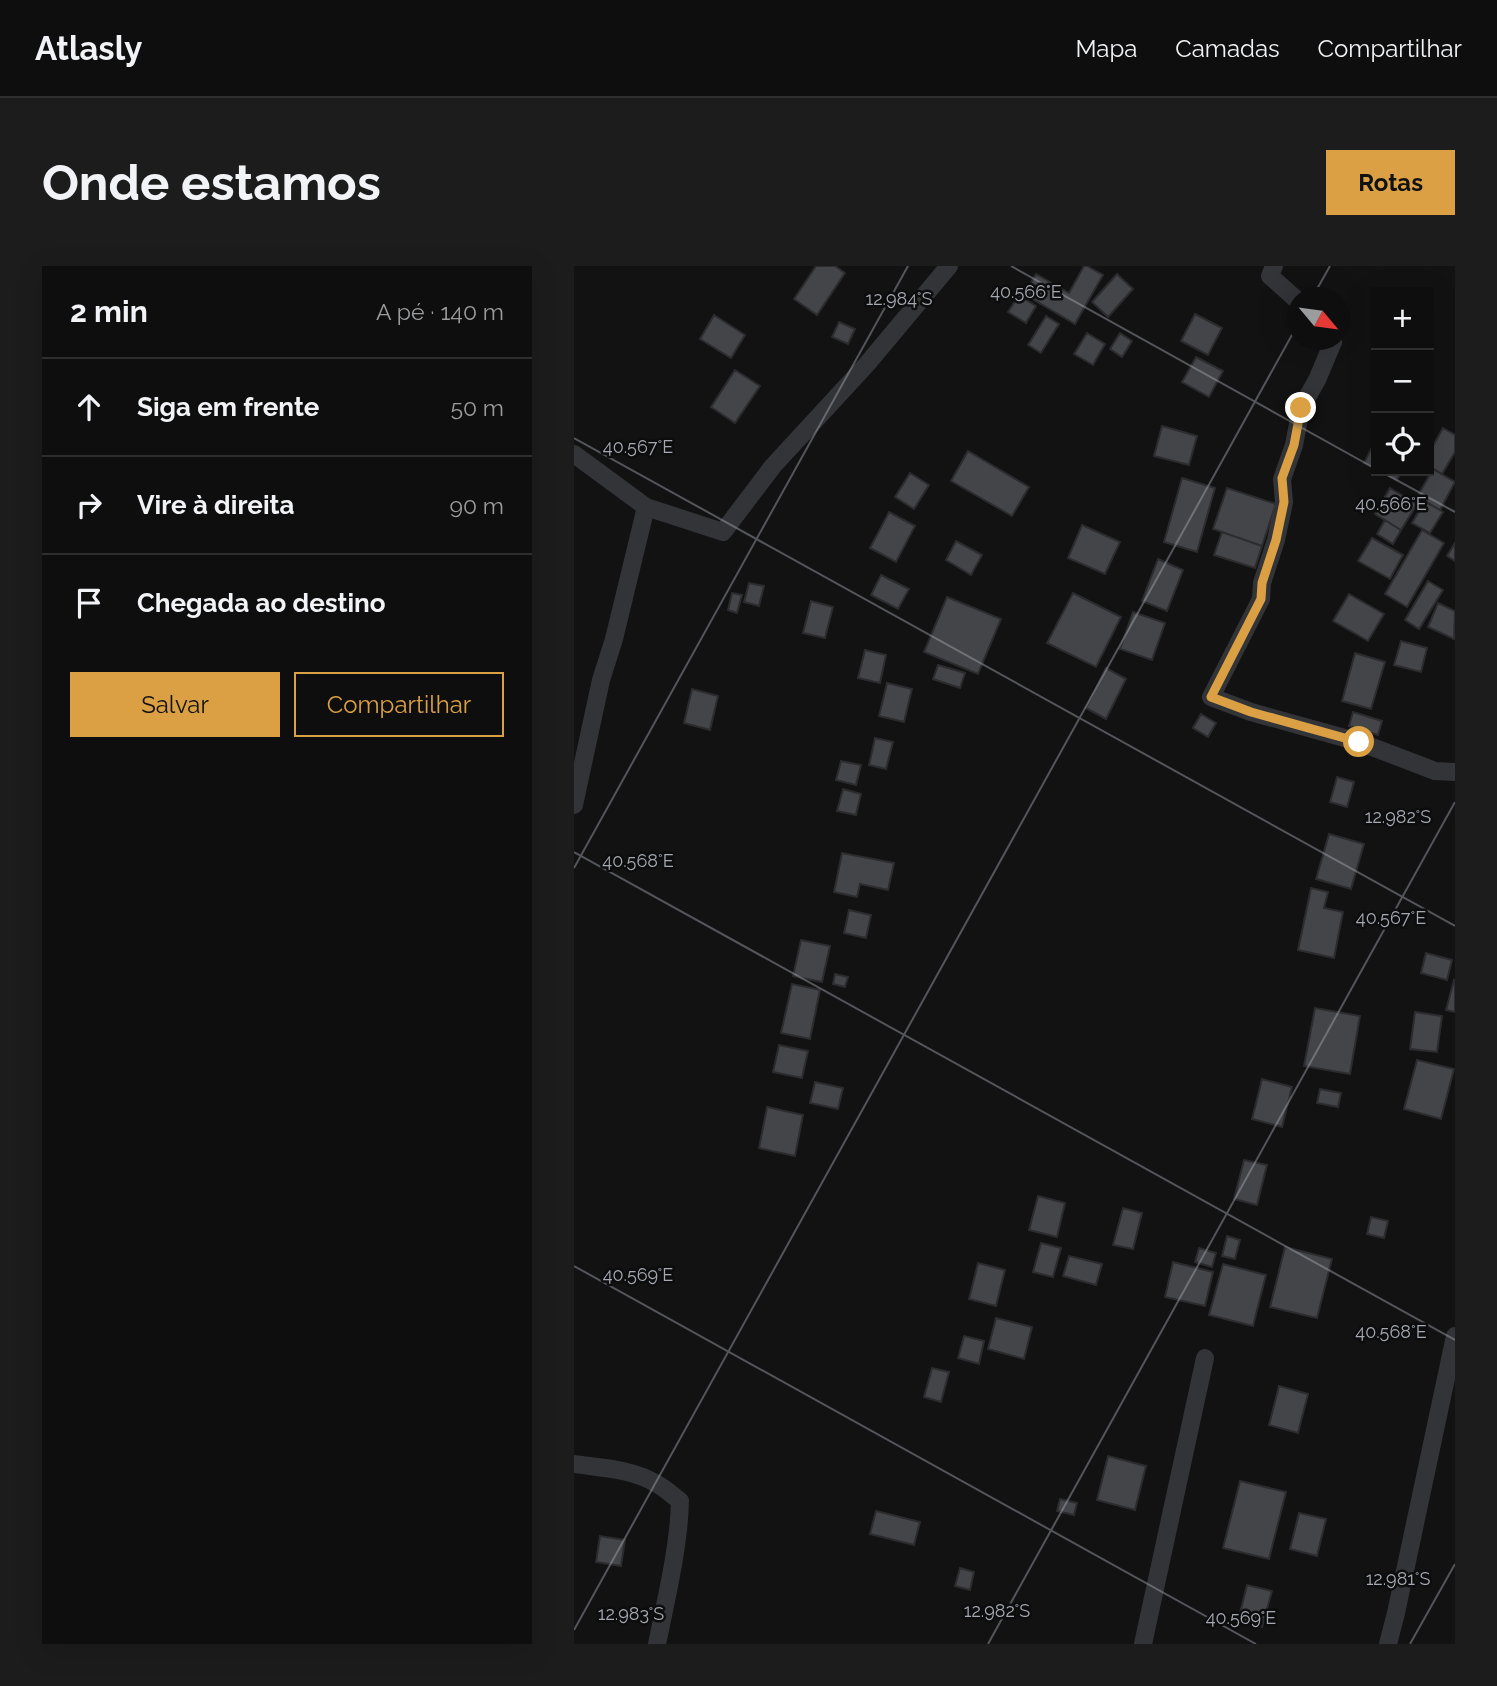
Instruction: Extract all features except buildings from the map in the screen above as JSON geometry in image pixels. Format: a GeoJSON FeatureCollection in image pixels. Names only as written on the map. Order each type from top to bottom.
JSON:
{"type":"FeatureCollection","features":[{"type":"Feature","properties":{"kind":"street"},"geometry":{"type":"LineString","coordinates":[[574,454],[646,507],[723,532],[773,466],[867,364],[948,266]]}},
{"type":"Feature","properties":{"kind":"street"},"geometry":{"type":"LineString","coordinates":[[1275,266],[1270,276],[1287,292]]}},
{"type":"Feature","properties":{"kind":"street"},"geometry":{"type":"LineString","coordinates":[[1330,350],[1301,408],[1294,445],[1282,478],[1284,502],[1276,540],[1262,583],[1261,599],[1211,697],[1251,712],[1359,742],[1435,771],[1455,772]]}},
{"type":"Feature","properties":{"kind":"street"},"geometry":{"type":"LineString","coordinates":[[574,805],[601,680],[614,639],[646,507]]}},
{"type":"Feature","properties":{"kind":"street"},"geometry":{"type":"LineString","coordinates":[[1388,1644],[1455,1336]]}},
{"type":"Feature","properties":{"kind":"street"},"geometry":{"type":"LineString","coordinates":[[1143,1644],[1205,1357]]}},
{"type":"Feature","properties":{"kind":"street"},"geometry":{"type":"LineString","coordinates":[[574,1464],[629,1472],[659,1484],[680,1501],[678,1531],[657,1644]]}},
{"type":"Feature","properties":{"kind":"route"},"geometry":{"type":"LineString","coordinates":[[1301,408],[1294,445],[1282,478],[1284,502],[1276,540],[1262,583],[1261,599],[1211,697],[1251,712],[1359,742]]}}]}
